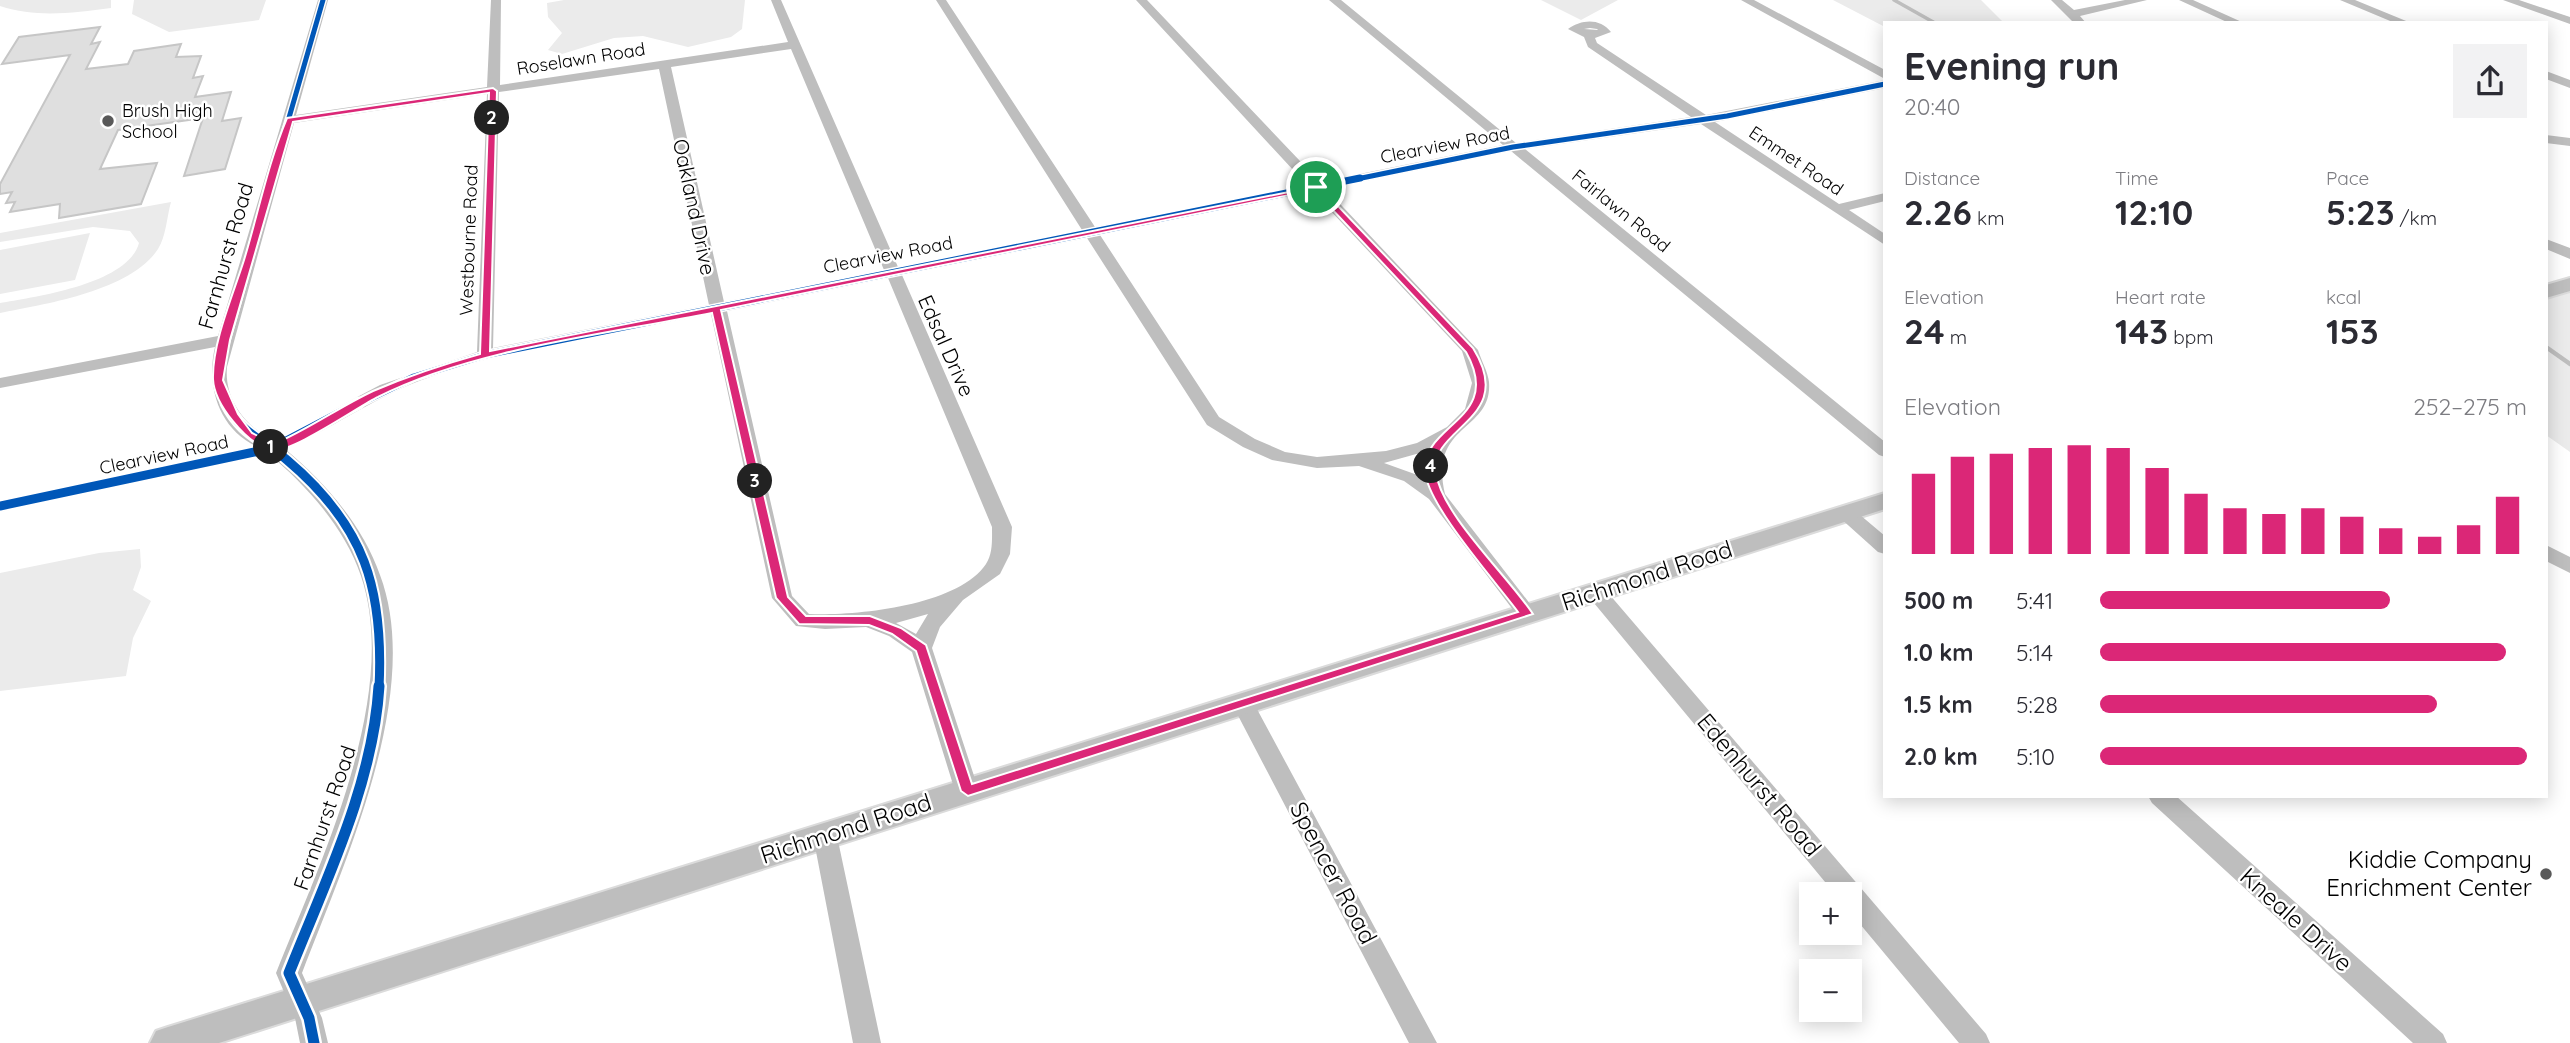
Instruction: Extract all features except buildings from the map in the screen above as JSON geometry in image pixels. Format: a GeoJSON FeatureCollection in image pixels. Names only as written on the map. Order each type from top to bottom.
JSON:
{"type":"FeatureCollection","features":[{"type":"Feature","properties":{"kind":"main road"},"geometry":{"type":"LineString","coordinates":[[2548,291],[2570,284]]}},
{"type":"Feature","properties":{"kind":"main road","name":"Richmond Road"},"geometry":{"type":"LineString","coordinates":[[168,1043],[1883,502]]}},
{"type":"Feature","properties":{"kind":"street","name":"Farnhurst Road"},"geometry":{"type":"LineString","coordinates":[[314,1043],[316,1029],[299,1001],[289,973],[353,806],[370,741],[381,666],[376,594],[359,551],[337,512],[273,448],[248,435],[228,403],[218,380],[225,340],[323,0]]}},
{"type":"Feature","properties":{"kind":"street","name":"Westbourne Road"},"geometry":{"type":"LineString","coordinates":[[485,355],[496,0]]}},
{"type":"Feature","properties":{"kind":"street","name":"Edsal Drive"},"geometry":{"type":"LineString","coordinates":[[776,0],[891,274],[1002,527],[1002,543],[994,569],[958,594],[935,604]]}},
{"type":"Feature","properties":{"kind":"street"},"geometry":{"type":"LineString","coordinates":[[941,0],[1213,421],[1242,440],[1288,459],[1326,463],[1403,453],[1448,435]]}},
{"type":"Feature","properties":{"kind":"street"},"geometry":{"type":"LineString","coordinates":[[1140,0],[1470,350],[1477,363],[1480,384],[1476,408],[1448,435],[1432,456],[1430,470],[1436,495]]}},
{"type":"Feature","properties":{"kind":"street","name":"Fairlawn Road"},"geometry":{"type":"LineString","coordinates":[[1334,0],[1883,449]]}},
{"type":"Feature","properties":{"kind":"street"},"geometry":{"type":"LineString","coordinates":[[1746,0],[1883,74]]}},
{"type":"Feature","properties":{"kind":"street"},"geometry":{"type":"LineString","coordinates":[[2056,0],[2079,21]]}},
{"type":"Feature","properties":{"kind":"street"},"geometry":{"type":"LineString","coordinates":[[2072,14],[2142,0]]}},
{"type":"Feature","properties":{"kind":"street"},"geometry":{"type":"LineString","coordinates":[[2184,0],[2234,21]]}},
{"type":"Feature","properties":{"kind":"street"},"geometry":{"type":"LineString","coordinates":[[2345,0],[2401,21]]}},
{"type":"Feature","properties":{"kind":"street"},"geometry":{"type":"LineString","coordinates":[[2508,0],[2570,21]]}},
{"type":"Feature","properties":{"kind":"street","name":"Emmet Road"},"geometry":{"type":"LineString","coordinates":[[1589,36],[1592,45],[1883,240]]}},
{"type":"Feature","properties":{"kind":"street","name":"Roselawn Road"},"geometry":{"type":"LineString","coordinates":[[289,120],[794,44]]}},
{"type":"Feature","properties":{"kind":"street","name":"Oakland Drive"},"geometry":{"type":"LineString","coordinates":[[664,64],[782,598],[803,621],[870,621],[935,604]]}},
{"type":"Feature","properties":{"kind":"street"},"geometry":{"type":"LineString","coordinates":[[2548,76],[2570,84]]}},
{"type":"Feature","properties":{"kind":"street","name":"Clearview Road"},"geometry":{"type":"LineString","coordinates":[[0,506],[273,448],[313,431],[375,394],[434,370],[485,355],[1513,147],[1702,119],[1883,84]]}},
{"type":"Feature","properties":{"kind":"street"},"geometry":{"type":"LineString","coordinates":[[2548,139],[2570,142]]}},
{"type":"Feature","properties":{"kind":"street"},"geometry":{"type":"LineString","coordinates":[[1837,209],[1883,198]]}},
{"type":"Feature","properties":{"kind":"street"},"geometry":{"type":"LineString","coordinates":[[2548,244],[2570,254]]}},
{"type":"Feature","properties":{"kind":"street"},"geometry":{"type":"LineString","coordinates":[[0,383],[225,340]]}},
{"type":"Feature","properties":{"kind":"street"},"geometry":{"type":"LineString","coordinates":[[1352,461],[1389,468],[1411,477],[1436,495],[1527,614]]}},
{"type":"Feature","properties":{"kind":"street"},"geometry":{"type":"LineString","coordinates":[[1846,513],[1883,545]]}},
{"type":"Feature","properties":{"kind":"street"},"geometry":{"type":"LineString","coordinates":[[2548,553],[2570,566]]}},
{"type":"Feature","properties":{"kind":"street","name":"Edenhurst Road"},"geometry":{"type":"LineString","coordinates":[[1596,592],[1976,1043]]}},
{"type":"Feature","properties":{"kind":"street"},"geometry":{"type":"LineString","coordinates":[[958,594],[931,624],[922,648],[968,791]]}},
{"type":"Feature","properties":{"kind":"street"},"geometry":{"type":"LineString","coordinates":[[870,621],[896,631],[922,648]]}},
{"type":"Feature","properties":{"kind":"street","name":"Spencer Road"},"geometry":{"type":"LineString","coordinates":[[1243,704],[1423,1043]]}},
{"type":"Feature","properties":{"kind":"street","name":"Kneale Drive"},"geometry":{"type":"LineString","coordinates":[[2162,798],[2433,1043]]}},
{"type":"Feature","properties":{"kind":"street"},"geometry":{"type":"LineString","coordinates":[[825,836],[867,1043]]}},
{"type":"Feature","properties":{"kind":"shaded area"},"geometry":{"type":"Polygon","coordinates":[[[0,0],[111,0],[111,8],[68,13],[27,12],[0,6],[0,0]]]}},
{"type":"Feature","properties":{"kind":"shaded area"},"geometry":{"type":"Polygon","coordinates":[[[134,0],[266,0],[259,20],[169,32],[132,14],[134,0]]]}},
{"type":"Feature","properties":{"kind":"shaded area"},"geometry":{"type":"Polygon","coordinates":[[[564,0],[745,0],[742,29],[731,37],[688,47],[643,36],[614,38],[562,54],[548,50],[562,33],[548,17],[547,3],[564,0]]]}},
{"type":"Feature","properties":{"kind":"shaded area"},"geometry":{"type":"Polygon","coordinates":[[[1541,0],[1618,0],[1581,20],[1541,0]]]}},
{"type":"Feature","properties":{"kind":"shaded area"},"geometry":{"type":"Polygon","coordinates":[[[1833,0],[1981,0],[2002,21],[1883,21],[1883,26],[1833,0]]]}},
{"type":"Feature","properties":{"kind":"shaded area"},"geometry":{"type":"Polygon","coordinates":[[[171,202],[161,244],[145,263],[128,275],[108,285],[63,300],[0,313],[0,303],[78,286],[118,269],[131,257],[139,243],[130,231],[93,227],[0,242],[0,233],[171,202]]]}},
{"type":"Feature","properties":{"kind":"shaded area"},"geometry":{"type":"Polygon","coordinates":[[[90,233],[75,280],[0,294],[0,250],[90,233]]]}},
{"type":"Feature","properties":{"kind":"shaded area"},"geometry":{"type":"Polygon","coordinates":[[[2570,288],[2570,452],[2548,436],[2548,292],[2570,288]]]}},
{"type":"Feature","properties":{"kind":"shaded area"},"geometry":{"type":"Polygon","coordinates":[[[140,549],[141,567],[133,590],[151,601],[133,638],[126,676],[0,691],[0,573],[99,553],[140,549]]]}},
{"type":"Feature","properties":{"kind":"waterway"},"geometry":{"type":"LineString","coordinates":[[1894,0],[1931,21]]}},
{"type":"Feature","properties":{"kind":"waterway"},"geometry":{"type":"LineString","coordinates":[[2548,348],[2570,364]]}},
{"type":"Feature","properties":{"kind":"cycle path"},"geometry":{"type":"LineString","coordinates":[[314,1043],[309,1018],[289,973],[342,836],[371,739],[379,690],[381,642],[376,594],[361,554],[336,514],[289,462],[271,447],[250,436],[240,426],[227,404],[218,377],[225,340],[323,0]]}},
{"type":"Feature","properties":{"kind":"cycle path"},"geometry":{"type":"LineString","coordinates":[[0,506],[273,448],[386,389],[428,372],[485,355],[1513,147],[1727,116],[1883,84]]}},
{"type":"Feature","properties":{"kind":"place","name":"Brush High School"},"geometry":{"type":"Point","coordinates":[108,121]}},
{"type":"Feature","properties":{"kind":"place","name":"Kiddie Company Enrichment Center"},"geometry":{"type":"Point","coordinates":[2546,874]}},
{"type":"Feature","properties":{"kind":"route"},"geometry":{"type":"LineString","coordinates":[[1316,187],[485,355],[434,370],[375,394],[313,431],[273,448],[248,435],[233,414],[218,380],[225,340],[289,120],[493,91],[485,355],[716,309],[782,598],[803,621],[870,621],[896,631],[922,648],[968,791],[1527,614],[1436,495],[1430,470],[1432,456],[1443,438],[1453,432],[1476,408],[1480,384],[1477,363],[1470,350],[1316,187]]}}]}
